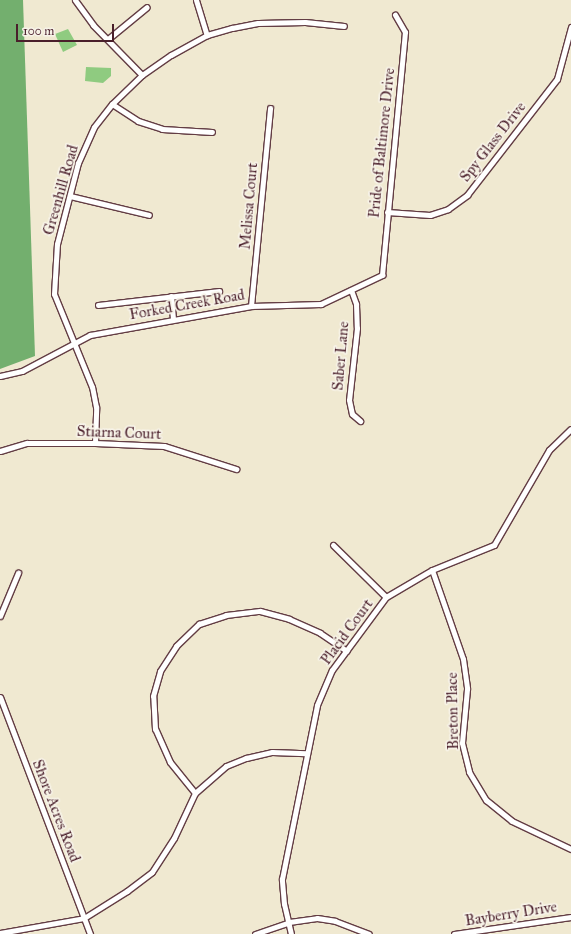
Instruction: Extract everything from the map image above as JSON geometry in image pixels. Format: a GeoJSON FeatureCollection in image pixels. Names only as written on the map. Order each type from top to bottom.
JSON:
{"type":"FeatureCollection","features":[{"type":"Feature","properties":{"kind":"street"},"geometry":{"type":"LineString","coordinates":[[75,0],[93,25],[142,75]]}},
{"type":"Feature","properties":{"kind":"street"},"geometry":{"type":"LineString","coordinates":[[196,0],[207,35]]}},
{"type":"Feature","properties":{"kind":"street"},"geometry":{"type":"LineString","coordinates":[[108,39],[147,7]]}},
{"type":"Feature","properties":{"kind":"street","name":"Pride of Baltimore Drive"},"geometry":{"type":"LineString","coordinates":[[382,275],[405,32],[395,15]]}},
{"type":"Feature","properties":{"kind":"street","name":"Greenhill Road"},"geometry":{"type":"LineString","coordinates":[[95,443],[96,407],[92,387],[54,294],[57,244],[78,163],[94,127],[112,104],[142,75],[171,55],[207,35],[232,28],[274,22],[322,23],[344,26]]}},
{"type":"Feature","properties":{"kind":"street","name":"Spy Glass Drive"},"geometry":{"type":"LineString","coordinates":[[387,212],[430,215],[448,209],[467,195],[557,79],[571,27]]}},
{"type":"Feature","properties":{"kind":"street"},"geometry":{"type":"LineString","coordinates":[[112,104],[138,121],[162,129],[212,132]]}},
{"type":"Feature","properties":{"kind":"street","name":"Melissa Court"},"geometry":{"type":"LineString","coordinates":[[252,306],[270,108]]}},
{"type":"Feature","properties":{"kind":"street"},"geometry":{"type":"LineString","coordinates":[[70,196],[149,215]]}},
{"type":"Feature","properties":{"kind":"street","name":"Forked Creek Road"},"geometry":{"type":"LineString","coordinates":[[0,376],[22,371],[90,335],[252,306],[321,304],[382,275]]}},
{"type":"Feature","properties":{"kind":"street","name":"Saber Lane"},"geometry":{"type":"LineString","coordinates":[[351,290],[356,304],[357,328],[349,400],[352,414],[360,421]]}},
{"type":"Feature","properties":{"kind":"street"},"geometry":{"type":"LineString","coordinates":[[98,305],[219,291]]}},
{"type":"Feature","properties":{"kind":"street"},"geometry":{"type":"LineString","coordinates":[[171,296],[173,319]]}},
{"type":"Feature","properties":{"kind":"street","name":"Placid Court"},"geometry":{"type":"LineString","coordinates":[[291,934],[284,904],[282,879],[306,753],[317,705],[332,670],[386,597],[432,570],[494,545],[549,450],[571,430]]}},
{"type":"Feature","properties":{"kind":"street","name":"Stiarna Court"},"geometry":{"type":"LineString","coordinates":[[0,451],[27,443],[95,443],[164,446],[236,469]]}},
{"type":"Feature","properties":{"kind":"street"},"geometry":{"type":"LineString","coordinates":[[333,545],[386,597]]}},
{"type":"Feature","properties":{"kind":"street","name":"Breton Place"},"geometry":{"type":"LineString","coordinates":[[432,570],[464,659],[467,689],[462,743],[469,772],[486,800],[512,821],[571,849]]}},
{"type":"Feature","properties":{"kind":"street"},"geometry":{"type":"LineString","coordinates":[[0,616],[18,573]]}},
{"type":"Feature","properties":{"kind":"street"},"geometry":{"type":"LineString","coordinates":[[194,792],[170,762],[155,729],[153,696],[160,671],[176,646],[199,624],[226,615],[260,611],[289,619],[320,633],[347,651]]}},
{"type":"Feature","properties":{"kind":"street","name":"Shore Acres Road"},"geometry":{"type":"LineString","coordinates":[[0,697],[90,934]]}},
{"type":"Feature","properties":{"kind":"street"},"geometry":{"type":"LineString","coordinates":[[0,932],[84,918],[127,891],[152,872],[174,838],[194,792],[226,766],[246,758],[272,752],[306,753]]}},
{"type":"Feature","properties":{"kind":"street","name":"Bayberry Drive"},"geometry":{"type":"LineString","coordinates":[[454,934],[487,932],[571,917]]}},
{"type":"Feature","properties":{"kind":"street"},"geometry":{"type":"LineString","coordinates":[[255,934],[289,922],[317,918],[327,919],[369,934]]}},
{"type":"Feature","properties":{"kind":"green space"},"geometry":{"type":"Polygon","coordinates":[[[0,0],[23,0],[35,356],[0,369],[0,0]]]}},
{"type":"Feature","properties":{"kind":"green space"},"geometry":{"type":"Polygon","coordinates":[[[68,29],[77,45],[63,52],[55,34],[68,29]]]}},
{"type":"Feature","properties":{"kind":"green space"},"geometry":{"type":"Polygon","coordinates":[[[86,67],[111,68],[111,76],[103,83],[85,81],[86,67]]]}}]}
